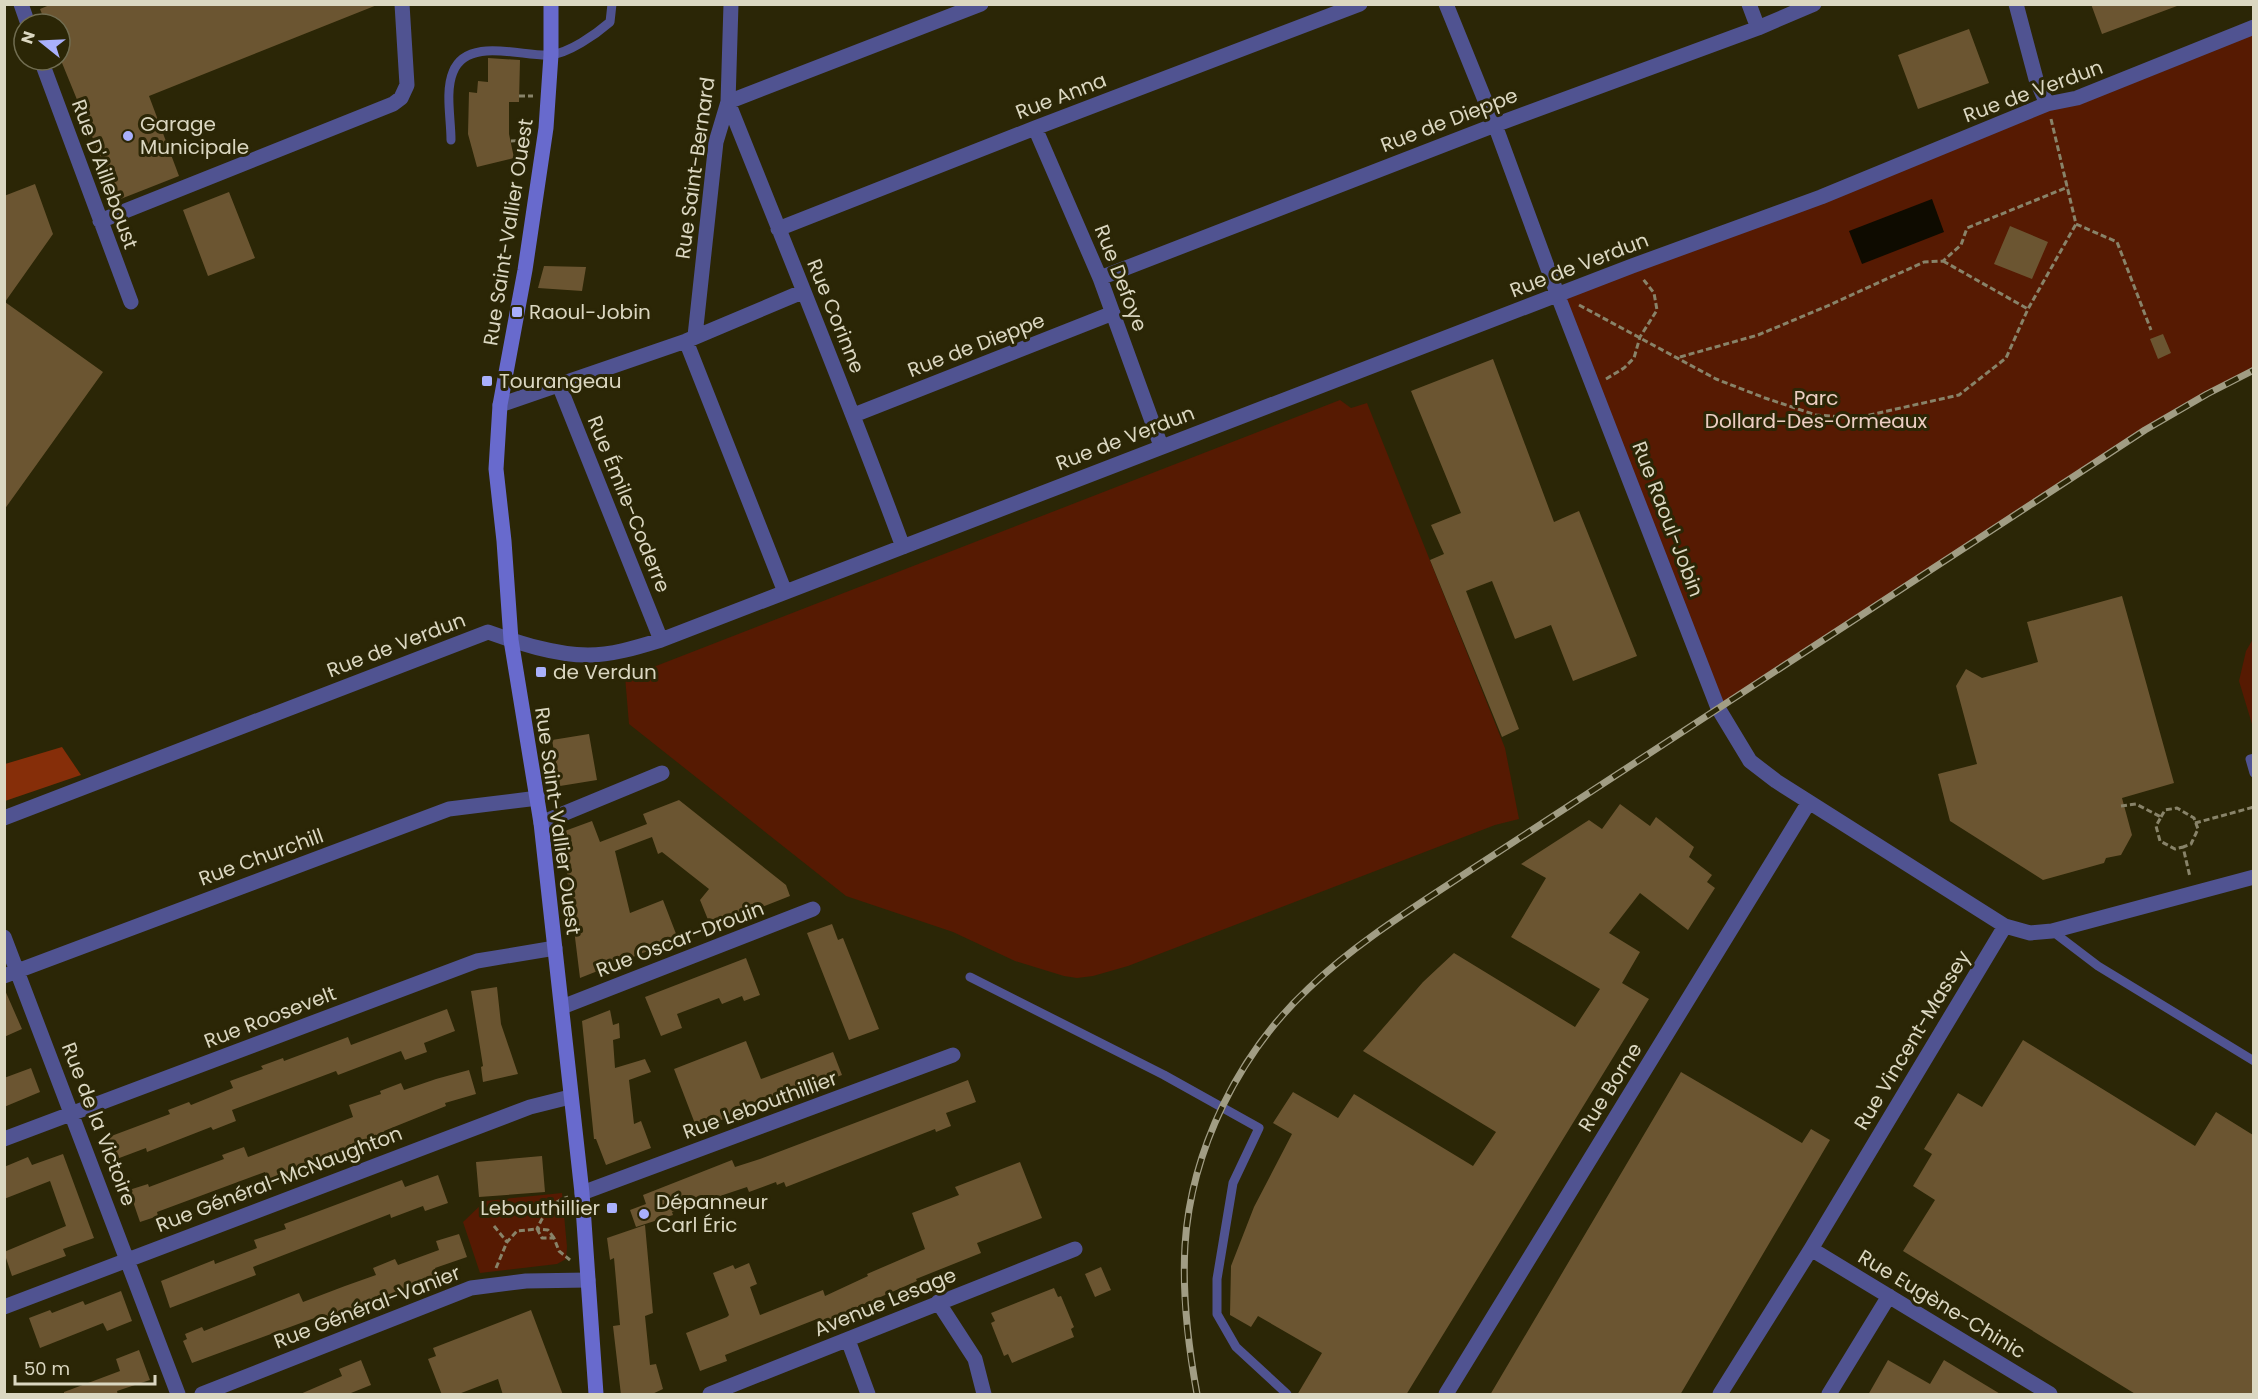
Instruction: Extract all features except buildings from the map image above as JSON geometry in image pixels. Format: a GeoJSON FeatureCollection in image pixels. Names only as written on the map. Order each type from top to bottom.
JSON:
{"type":"FeatureCollection","features":[{"type":"Feature","properties":{"kind":"street"},"geometry":{"type":"LineString","coordinates":[[100,221],[393,104],[401,98],[407,85],[402,4]]}},
{"type":"Feature","properties":{"kind":"street","name":"Rue Saint-Vallier Ouest"},"geometry":{"type":"LineString","coordinates":[[550,4],[551,55],[546,128],[537,199],[500,405],[496,469],[511,640],[538,798],[562,1007],[582,1193],[596,1395]]}},
{"type":"Feature","properties":{"kind":"street","name":"Rue Saint-Bernard"},"geometry":{"type":"LineString","coordinates":[[731,4],[728,102],[717,142],[690,339],[785,592]]}},
{"type":"Feature","properties":{"kind":"street"},"geometry":{"type":"LineString","coordinates":[[728,102],[981,4]]}},
{"type":"Feature","properties":{"kind":"street","name":"Rue Anna"},"geometry":{"type":"LineString","coordinates":[[778,229],[1360,4]]}},
{"type":"Feature","properties":{"kind":"street","name":"Rue Raoul-Jobin"},"geometry":{"type":"LineString","coordinates":[[1446,4],[1718,708],[1750,761],[1776,781],[2005,926]]}},
{"type":"Feature","properties":{"kind":"street"},"geometry":{"type":"LineString","coordinates":[[1749,4],[1758,28]]}},
{"type":"Feature","properties":{"kind":"street","name":"Rue de Dieppe"},"geometry":{"type":"LineString","coordinates":[[1100,278],[1494,125],[1758,28],[1814,4]]}},
{"type":"Feature","properties":{"kind":"street"},"geometry":{"type":"LineString","coordinates":[[2016,4],[2036,79],[2047,104]]}},
{"type":"Feature","properties":{"kind":"street","name":"Rue de Verdun"},"geometry":{"type":"LineString","coordinates":[[4,818],[488,632],[551,650],[588,655],[631,650],[661,640],[1632,266],[1821,197],[2047,104],[2077,98],[2253,27]]}},
{"type":"Feature","properties":{"kind":"street","name":"Rue D'Ailleboust"},"geometry":{"type":"LineString","coordinates":[[45,72],[131,302]]}},
{"type":"Feature","properties":{"kind":"street","name":"Rue Corinne"},"geometry":{"type":"LineString","coordinates":[[728,102],[802,292],[854,415],[903,547]]}},
{"type":"Feature","properties":{"kind":"street","name":"Rue Defoye"},"geometry":{"type":"LineString","coordinates":[[1035,128],[1100,278],[1161,446]]}},
{"type":"Feature","properties":{"kind":"street"},"geometry":{"type":"LineString","coordinates":[[500,405],[690,339],[802,292]]}},
{"type":"Feature","properties":{"kind":"street","name":"Rue de Dieppe"},"geometry":{"type":"LineString","coordinates":[[854,415],[1113,314]]}},
{"type":"Feature","properties":{"kind":"street","name":"Rue Émile-Coderre"},"geometry":{"type":"LineString","coordinates":[[559,384],[661,640]]}},
{"type":"Feature","properties":{"kind":"street"},"geometry":{"type":"LineString","coordinates":[[541,823],[662,773]]}},
{"type":"Feature","properties":{"kind":"street","name":"Rue Churchill"},"geometry":{"type":"LineString","coordinates":[[12,973],[449,809],[538,798]]}},
{"type":"Feature","properties":{"kind":"street","name":"Rue Borne"},"geometry":{"type":"LineString","coordinates":[[1446,1395],[1809,802]]}},
{"type":"Feature","properties":{"kind":"street"},"geometry":{"type":"LineString","coordinates":[[2005,926],[2030,933],[2052,931],[2253,877]]}},
{"type":"Feature","properties":{"kind":"street","name":"Rue Oscar-Drouin"},"geometry":{"type":"LineString","coordinates":[[562,1007],[813,909]]}},
{"type":"Feature","properties":{"kind":"street","name":"Rue Vincent-Massey"},"geometry":{"type":"LineString","coordinates":[[1719,1395],[1811,1249],[2005,926]]}},
{"type":"Feature","properties":{"kind":"street","name":"Rue de la Victoire"},"geometry":{"type":"LineString","coordinates":[[4,937],[12,973],[73,1114],[178,1395]]}},
{"type":"Feature","properties":{"kind":"street","name":"Rue Roosevelt"},"geometry":{"type":"LineString","coordinates":[[4,1139],[477,961],[555,948]]}},
{"type":"Feature","properties":{"kind":"street","name":"Rue Lebouthillier"},"geometry":{"type":"LineString","coordinates":[[582,1193],[953,1055]]}},
{"type":"Feature","properties":{"kind":"street","name":"Rue Général-McNaughton"},"geometry":{"type":"LineString","coordinates":[[4,1307],[530,1107],[570,1097]]}},
{"type":"Feature","properties":{"kind":"street","name":"Avenue Lesage"},"geometry":{"type":"LineString","coordinates":[[710,1395],[1075,1249]]}},
{"type":"Feature","properties":{"kind":"street","name":"Rue Eugène-Chinic"},"geometry":{"type":"LineString","coordinates":[[1811,1249],[2050,1395]]}},
{"type":"Feature","properties":{"kind":"street","name":"Rue Général-Vanier"},"geometry":{"type":"LineString","coordinates":[[201,1395],[471,1288],[526,1281],[588,1280]]}},
{"type":"Feature","properties":{"kind":"street"},"geometry":{"type":"LineString","coordinates":[[1829,1395],[1889,1296]]}},
{"type":"Feature","properties":{"kind":"street"},"geometry":{"type":"LineString","coordinates":[[938,1302],[975,1359],[984,1395]]}},
{"type":"Feature","properties":{"kind":"street"},"geometry":{"type":"LineString","coordinates":[[848,1340],[868,1395]]}},
{"type":"Feature","properties":{"kind":"lane"},"geometry":{"type":"LineString","coordinates":[[452,140],[450,80],[458,63],[475,54],[488,51],[551,55],[590,39],[610,22],[612,4]]}},
{"type":"Feature","properties":{"kind":"lane"},"geometry":{"type":"LineString","coordinates":[[2253,758],[2250,759],[2253,773]]}},
{"type":"Feature","properties":{"kind":"lane"},"geometry":{"type":"LineString","coordinates":[[2052,931],[2098,966],[2253,1061]]}},
{"type":"Feature","properties":{"kind":"lane"},"geometry":{"type":"LineString","coordinates":[[970,977],[1154,1070],[1259,1128],[1233,1183],[1217,1279],[1218,1314],[1236,1347],[1287,1395]]}},
{"type":"Feature","properties":{"kind":"path"},"geometry":{"type":"LineString","coordinates":[[1558,296],[1590,309],[1716,379],[1816,415],[1856,418],[1959,395],[2006,358],[2028,309],[2076,224],[2047,104]]}},
{"type":"Feature","properties":{"kind":"path"},"geometry":{"type":"LineString","coordinates":[[1943,261],[1961,245],[1967,228],[2068,188]]}},
{"type":"Feature","properties":{"kind":"path"},"geometry":{"type":"LineString","coordinates":[[2076,224],[2117,242],[2151,330]]}},
{"type":"Feature","properties":{"kind":"path"},"geometry":{"type":"LineString","coordinates":[[1678,357],[1758,335],[1924,262],[1943,261],[2028,309]]}},
{"type":"Feature","properties":{"kind":"path"},"geometry":{"type":"LineString","coordinates":[[1593,384],[1611,377],[1634,358],[1640,337],[1657,310],[1654,293],[1632,266]]}},
{"type":"Feature","properties":{"kind":"path"},"geometry":{"type":"LineString","coordinates":[[2121,806],[2136,804],[2161,817]]}},
{"type":"Feature","properties":{"kind":"path"},"geometry":{"type":"LineString","coordinates":[[2196,823],[2253,807]]}},
{"type":"Feature","properties":{"kind":"path"},"geometry":{"type":"LineString","coordinates":[[2177,808],[2194,818],[2198,829],[2191,844],[2175,849],[2160,841],[2156,826],[2161,817],[2165,810],[2177,808]]}},
{"type":"Feature","properties":{"kind":"path"},"geometry":{"type":"LineString","coordinates":[[2183,847],[2195,893]]}},
{"type":"Feature","properties":{"kind":"path"},"geometry":{"type":"LineString","coordinates":[[537,1229],[546,1211],[560,1199],[582,1193]]}},
{"type":"Feature","properties":{"kind":"path"},"geometry":{"type":"LineString","coordinates":[[494,1226],[507,1242]]}},
{"type":"Feature","properties":{"kind":"path"},"geometry":{"type":"LineString","coordinates":[[537,1229],[542,1238],[554,1238]]}},
{"type":"Feature","properties":{"kind":"path"},"geometry":{"type":"LineString","coordinates":[[496,1285],[495,1269],[507,1242],[517,1231],[537,1229],[548,1230],[559,1251],[588,1280]]}},
{"type":"Feature","properties":{"kind":"green space","name":"Parc Dollard-Des-Ormeaux"},"geometry":{"type":"Polygon","coordinates":[[[2253,27],[2253,367],[2173,410],[1718,708],[1558,296],[2253,27]]]}},
{"type":"Feature","properties":{"kind":"green space"},"geometry":{"type":"Polygon","coordinates":[[[1340,400],[1351,408],[1367,403],[1505,748],[1519,819],[1495,825],[1128,966],[1077,978],[1015,961],[953,932],[846,896],[629,724],[625,676],[656,666],[1340,400]]]}},
{"type":"Feature","properties":{"kind":"green space"},"geometry":{"type":"Polygon","coordinates":[[[2253,639],[2254,724],[2252,724],[2239,681],[2246,651],[2253,639]]]}},
{"type":"Feature","properties":{"kind":"green space"},"geometry":{"type":"Polygon","coordinates":[[[562,1193],[566,1259],[557,1264],[480,1273],[463,1222],[485,1201],[562,1193]]]}},
{"type":"Feature","properties":{"kind":"shaded area"},"geometry":{"type":"Polygon","coordinates":[[[1932,199],[1944,232],[1862,264],[1849,231],[1932,199]]]}},
{"type":"Feature","properties":{"kind":"shaded area"},"geometry":{"type":"Polygon","coordinates":[[[62,747],[81,775],[5,801],[5,764],[62,747]]]}},
{"type":"Feature","properties":{"kind":"railway"},"geometry":{"type":"LineString","coordinates":[[1197,1394],[1186,1320],[1184,1283],[1189,1209],[1197,1174],[1208,1139],[1241,1073],[1261,1042],[1309,988],[1364,942],[1463,875],[2145,430],[2254,370]]}},
{"type":"Feature","properties":{"kind":"place","name":"Garage Municipale"},"geometry":{"type":"Point","coordinates":[128,136]}},
{"type":"Feature","properties":{"kind":"place","name":"Raoul-Jobin"},"geometry":{"type":"Point","coordinates":[517,312]}},
{"type":"Feature","properties":{"kind":"place","name":"Tourangeau"},"geometry":{"type":"Point","coordinates":[487,381]}},
{"type":"Feature","properties":{"kind":"place","name":"de Verdun"},"geometry":{"type":"Point","coordinates":[541,672]}},
{"type":"Feature","properties":{"kind":"place","name":"Lebouthillier"},"geometry":{"type":"Point","coordinates":[612,1208]}},
{"type":"Feature","properties":{"kind":"place","name":"Dépanneur Carl Éric"},"geometry":{"type":"Point","coordinates":[644,1214]}}]}
